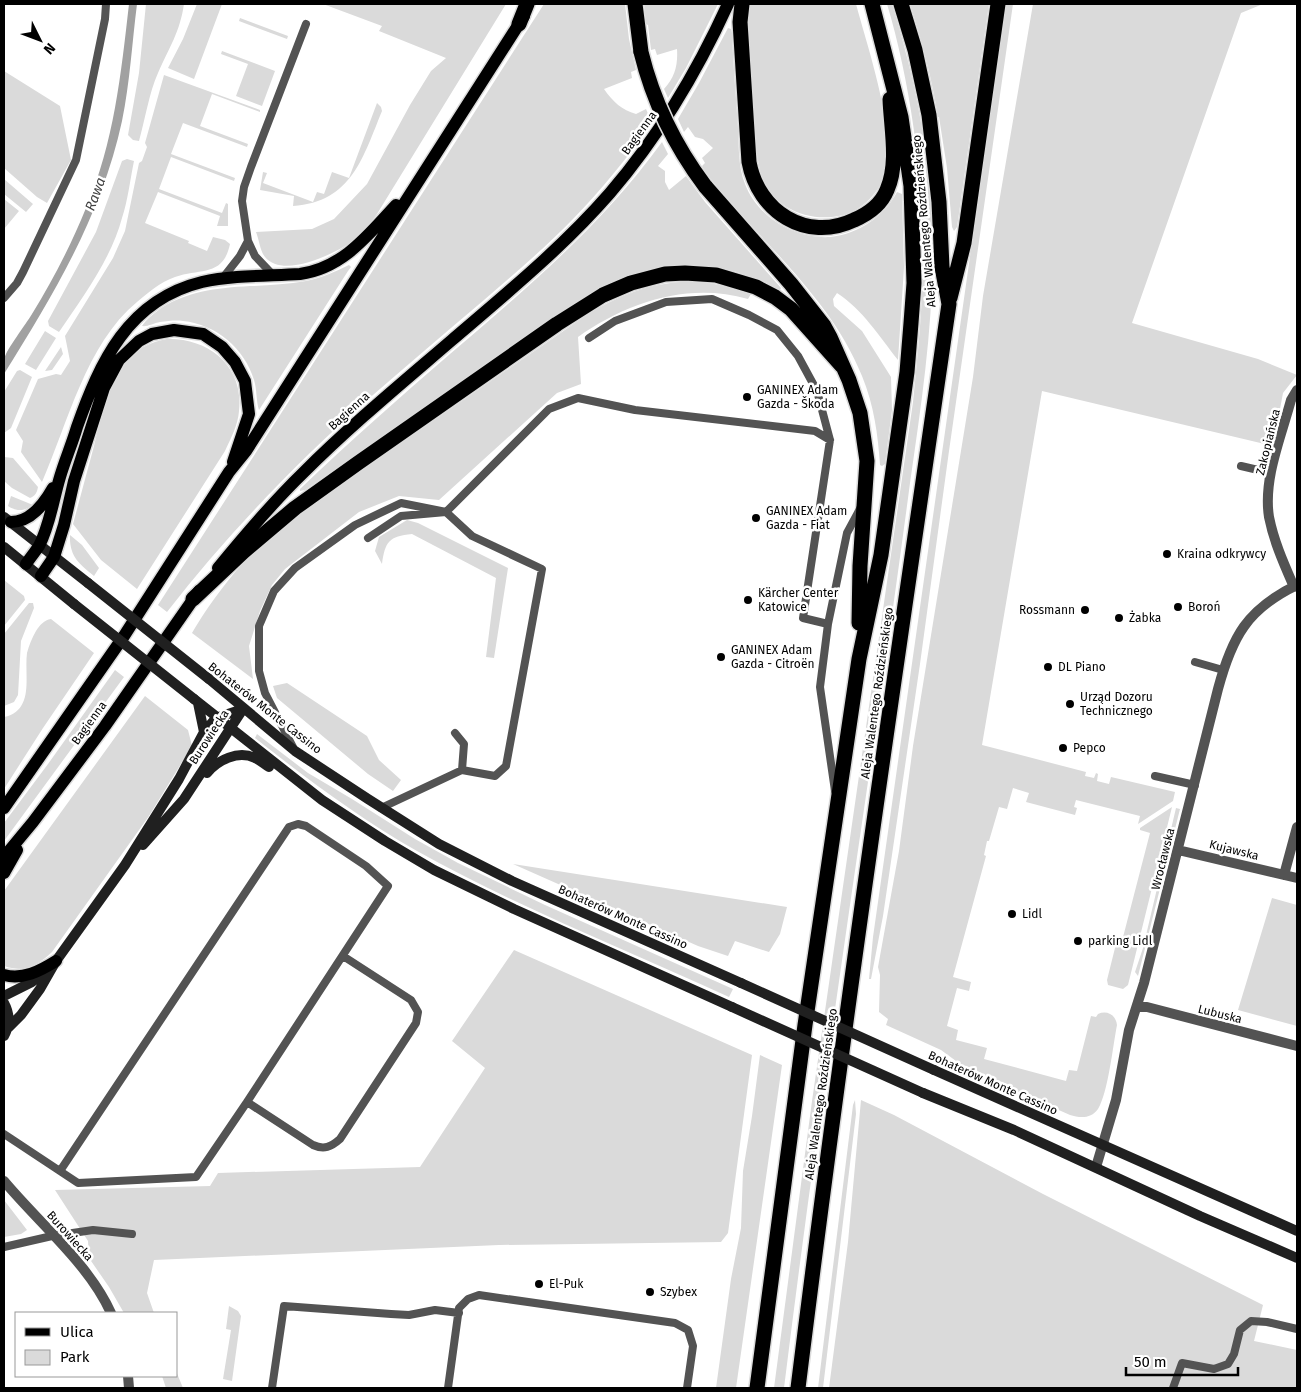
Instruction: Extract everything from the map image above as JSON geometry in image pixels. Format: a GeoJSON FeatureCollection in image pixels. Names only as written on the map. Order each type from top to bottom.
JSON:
{"type":"FeatureCollection","features":[{"type":"Feature","properties":{"kind":"highway"},"geometry":{"type":"LineString","coordinates":[[519,24],[527,4]]}},
{"type":"Feature","properties":{"kind":"highway"},"geometry":{"type":"LineString","coordinates":[[634,4],[641,52],[657,103],[668,127],[705,186],[813,312],[830,337],[854,395],[863,428],[867,461],[860,566],[859,659]]}},
{"type":"Feature","properties":{"kind":"highway"},"geometry":{"type":"LineString","coordinates":[[742,4],[740,22],[751,175],[765,200],[786,218],[796,223],[825,228],[848,223],[874,209],[883,197],[892,174],[893,156],[888,70],[872,4]]}},
{"type":"Feature","properties":{"kind":"highway","name":"Aleja Walentego Roździeńskiego"},"geometry":{"type":"LineString","coordinates":[[798,1388],[822,1193],[949,304],[942,267],[939,202],[929,115],[915,50],[901,4]]}},
{"type":"Feature","properties":{"kind":"highway"},"geometry":{"type":"LineString","coordinates":[[949,304],[964,243],[998,4]]}},
{"type":"Feature","properties":{"kind":"highway","name":"Aleja Walentego Roździeńskiego"},"geometry":{"type":"LineString","coordinates":[[757,1388],[795,1098],[859,659],[881,555],[906,380],[912,309],[913,244],[911,186],[901,117],[888,70]]}},
{"type":"Feature","properties":{"kind":"highway"},"geometry":{"type":"LineString","coordinates":[[194,599],[243,552],[296,508],[342,474],[557,324],[603,295],[631,283],[665,274],[685,273],[716,275],[756,287],[791,308],[842,366]]}},
{"type":"Feature","properties":{"kind":"main road","name":"Bagienna"},"geometry":{"type":"LineString","coordinates":[[4,808],[124,636],[229,472],[246,451],[532,4]]}},
{"type":"Feature","properties":{"kind":"main road","name":"Bagienna"},"geometry":{"type":"LineString","coordinates":[[4,857],[33,822],[105,726],[194,599],[257,521],[304,472],[364,416],[542,262],[572,234],[609,194],[643,152],[682,94],[708,49],[728,4]]}},
{"type":"Feature","properties":{"kind":"main road"},"geometry":{"type":"LineString","coordinates":[[26,564],[39,546],[91,389],[122,332],[135,319],[164,296],[201,282],[312,272],[343,258],[356,248],[416,186]]}},
{"type":"Feature","properties":{"kind":"main road"},"geometry":{"type":"LineString","coordinates":[[41,576],[54,557],[74,481],[104,388],[118,360],[132,345],[145,337],[174,330],[203,334],[222,347],[240,368],[245,381],[249,414],[229,472]]}},
{"type":"Feature","properties":{"kind":"main road"},"geometry":{"type":"LineString","coordinates":[[7,519],[20,522],[42,506],[60,478]]}},
{"type":"Feature","properties":{"kind":"main road"},"geometry":{"type":"LineString","coordinates":[[4,873],[33,822]]}},
{"type":"Feature","properties":{"kind":"main road"},"geometry":{"type":"LineString","coordinates":[[4,975],[14,978],[28,975],[56,962]]}},
{"type":"Feature","properties":{"kind":"street","name":"Zakopiańska"},"geometry":{"type":"LineString","coordinates":[[1296,586],[1280,554],[1269,517],[1268,500],[1271,473],[1291,400],[1297,390]]}},
{"type":"Feature","properties":{"kind":"street","name":"Bohaterów Monte Cassino"},"geometry":{"type":"LineString","coordinates":[[7,519],[295,751],[381,808],[455,852],[512,881],[1297,1231]]}},
{"type":"Feature","properties":{"kind":"street"},"geometry":{"type":"LineString","coordinates":[[4,547],[304,787],[356,823],[434,870],[514,909],[923,1093],[1014,1130],[1297,1258]]}},
{"type":"Feature","properties":{"kind":"street","name":"Wrocławska"},"geometry":{"type":"LineString","coordinates":[[1096,1167],[1116,1100],[1129,1030],[1144,983],[1223,670],[1235,640],[1250,619],[1275,596],[1296,586]]}},
{"type":"Feature","properties":{"kind":"street"},"geometry":{"type":"LineString","coordinates":[[196,701],[204,732]]}},
{"type":"Feature","properties":{"kind":"street","name":"Burowiecka"},"geometry":{"type":"LineString","coordinates":[[6,1032],[40,989],[56,962],[125,866],[204,732],[216,718],[243,709]]}},
{"type":"Feature","properties":{"kind":"street","name":"Burowiecka"},"geometry":{"type":"LineString","coordinates":[[125,866],[184,799],[243,709]]}},
{"type":"Feature","properties":{"kind":"street"},"geometry":{"type":"LineString","coordinates":[[184,799],[215,764],[228,757],[238,756],[253,757],[304,787]]}},
{"type":"Feature","properties":{"kind":"street"},"geometry":{"type":"LineString","coordinates":[[1284,875],[1297,827]]}},
{"type":"Feature","properties":{"kind":"street","name":"Kujawska"},"geometry":{"type":"LineString","coordinates":[[1178,850],[1297,878]]}},
{"type":"Feature","properties":{"kind":"street","name":"Burowiecka"},"geometry":{"type":"LineString","coordinates":[[4,996],[32,982],[56,962]]}},
{"type":"Feature","properties":{"kind":"street"},"geometry":{"type":"LineString","coordinates":[[4,1003],[8,1012],[6,1032]]}},
{"type":"Feature","properties":{"kind":"street","name":"Lubuska"},"geometry":{"type":"LineString","coordinates":[[1137,1007],[1147,1007],[1297,1046]]}},
{"type":"Feature","properties":{"kind":"street","name":"Burowiecka"},"geometry":{"type":"LineString","coordinates":[[4,1181],[86,1273],[106,1301],[111,1312]]}},
{"type":"Feature","properties":{"kind":"lane"},"geometry":{"type":"LineString","coordinates":[[4,298],[23,272],[76,160],[105,19],[106,4]]}},
{"type":"Feature","properties":{"kind":"lane"},"geometry":{"type":"LineString","coordinates":[[274,276],[255,256],[248,241],[242,201],[244,187],[306,24]]}},
{"type":"Feature","properties":{"kind":"lane"},"geometry":{"type":"LineString","coordinates":[[222,279],[235,263],[248,241]]}},
{"type":"Feature","properties":{"kind":"lane"},"geometry":{"type":"LineString","coordinates":[[589,338],[616,321],[666,302],[712,299],[777,330],[793,349],[817,392],[830,440],[803,618],[828,624]]}},
{"type":"Feature","properties":{"kind":"lane"},"geometry":{"type":"LineString","coordinates":[[368,538],[402,516],[446,512],[550,408],[578,398],[635,410],[815,432],[830,440]]}},
{"type":"Feature","properties":{"kind":"lane"},"geometry":{"type":"LineString","coordinates":[[1241,466],[1271,473]]}},
{"type":"Feature","properties":{"kind":"lane"},"geometry":{"type":"LineString","coordinates":[[838,809],[820,687],[828,624],[847,533],[865,498]]}},
{"type":"Feature","properties":{"kind":"lane"},"geometry":{"type":"LineString","coordinates":[[295,751],[265,693],[259,671],[260,626],[274,592],[295,568],[355,525],[401,503],[446,512],[472,536],[542,569],[506,766],[496,776],[462,770],[381,808]]}},
{"type":"Feature","properties":{"kind":"lane"},"geometry":{"type":"LineString","coordinates":[[1195,662],[1223,670]]}},
{"type":"Feature","properties":{"kind":"lane"},"geometry":{"type":"LineString","coordinates":[[455,733],[464,744],[462,770]]}},
{"type":"Feature","properties":{"kind":"lane"},"geometry":{"type":"LineString","coordinates":[[1155,776],[1194,785]]}},
{"type":"Feature","properties":{"kind":"lane"},"geometry":{"type":"LineString","coordinates":[[4,1134],[78,1183],[196,1177],[388,886],[366,866],[306,826],[298,824],[289,827],[60,1171]]}},
{"type":"Feature","properties":{"kind":"lane"},"geometry":{"type":"LineString","coordinates":[[247,1102],[313,1145],[325,1148],[333,1146],[340,1140],[416,1023],[418,1012],[411,1000],[343,956]]}},
{"type":"Feature","properties":{"kind":"lane"},"geometry":{"type":"LineString","coordinates":[[4,1246],[93,1230],[132,1234]]}},
{"type":"Feature","properties":{"kind":"lane"},"geometry":{"type":"LineString","coordinates":[[448,1388],[459,1308],[468,1299],[479,1295],[675,1323],[688,1330],[694,1346],[687,1388]]}},
{"type":"Feature","properties":{"kind":"lane"},"geometry":{"type":"LineString","coordinates":[[272,1388],[284,1306],[400,1315],[435,1310],[459,1313]]}},
{"type":"Feature","properties":{"kind":"lane"},"geometry":{"type":"LineString","coordinates":[[1173,1388],[1182,1363],[1214,1369],[1228,1364],[1234,1354],[1240,1330],[1251,1321],[1267,1322],[1297,1329]]}},
{"type":"Feature","properties":{"kind":"green space"},"geometry":{"type":"Polygon","coordinates":[[[146,4],[184,4],[177,32],[152,89],[139,141],[133,140],[128,135],[139,73],[146,4]]]}},
{"type":"Feature","properties":{"kind":"green space"},"geometry":{"type":"Polygon","coordinates":[[[197,4],[222,4],[194,79],[168,68],[183,39],[197,4]]]}},
{"type":"Feature","properties":{"kind":"green space"},"geometry":{"type":"Polygon","coordinates":[[[323,4],[506,4],[377,214],[365,230],[349,244],[325,256],[298,265],[285,266],[274,263],[265,257],[256,232],[312,229],[334,219],[367,184],[410,105],[431,71],[446,58],[379,31],[382,26],[323,4]]]}},
{"type":"Feature","properties":{"kind":"green space"},"geometry":{"type":"Polygon","coordinates":[[[544,4],[625,4],[629,39],[636,70],[631,72],[632,78],[604,89],[614,102],[626,110],[636,114],[646,109],[652,123],[584,208],[518,271],[366,401],[313,450],[237,529],[167,612],[158,605],[544,4]]]}},
{"type":"Feature","properties":{"kind":"green space"},"geometry":{"type":"Polygon","coordinates":[[[644,4],[718,4],[686,68],[668,98],[664,89],[671,80],[675,70],[677,49],[657,55],[655,49],[651,50],[644,4]]]}},
{"type":"Feature","properties":{"kind":"green space"},"geometry":{"type":"Polygon","coordinates":[[[749,4],[856,4],[884,112],[887,156],[885,174],[879,188],[869,200],[850,213],[830,217],[817,217],[792,210],[781,203],[764,183],[758,161],[756,142],[748,38],[749,4]]]}},
{"type":"Feature","properties":{"kind":"green space"},"geometry":{"type":"Polygon","coordinates":[[[887,4],[892,4],[908,60],[925,144],[932,231],[930,326],[919,420],[816,1143],[784,1388],[774,1388],[812,1101],[913,402],[920,328],[923,254],[918,160],[902,64],[887,4]]]}},
{"type":"Feature","properties":{"kind":"green space"},"geometry":{"type":"Polygon","coordinates":[[[910,4],[989,4],[957,227],[954,231],[939,117],[919,32],[910,4]]]}},
{"type":"Feature","properties":{"kind":"green space"},"geometry":{"type":"Polygon","coordinates":[[[1006,4],[1013,4],[883,916],[871,979],[869,979],[873,937],[1006,4]]]}},
{"type":"Feature","properties":{"kind":"green space"},"geometry":{"type":"Polygon","coordinates":[[[1033,4],[1263,4],[1241,13],[1132,323],[1258,359],[1297,375],[1283,393],[1273,446],[1042,391],[982,745],[1086,772],[1085,776],[1094,778],[1096,773],[1098,774],[1097,781],[1109,784],[1111,777],[1175,792],[1173,801],[1138,824],[1140,816],[1076,800],[1074,807],[1077,808],[1075,815],[1026,802],[1029,793],[1013,788],[1007,809],[999,807],[989,841],[987,841],[984,855],[986,856],[953,977],[971,982],[969,991],[957,988],[947,1026],[958,1030],[956,1040],[987,1048],[984,1059],[1066,1081],[1069,1070],[1077,1071],[1091,1016],[1096,1017],[1101,1013],[1108,1013],[1113,1016],[1117,1025],[1102,1102],[1092,1115],[1081,1117],[1070,1115],[967,1069],[941,1050],[886,1025],[888,1019],[879,1012],[880,975],[878,967],[899,851],[913,746],[973,377],[983,296],[1033,4]]]}},
{"type":"Feature","properties":{"kind":"green space"},"geometry":{"type":"Polygon","coordinates":[[[240,18],[288,36],[287,39],[239,21],[240,18]]]}},
{"type":"Feature","properties":{"kind":"green space"},"geometry":{"type":"Polygon","coordinates":[[[728,28],[731,29],[732,33],[741,170],[751,196],[768,216],[791,230],[817,237],[830,237],[850,232],[869,223],[885,209],[897,192],[902,194],[904,267],[898,360],[855,307],[837,293],[833,299],[834,306],[862,331],[891,377],[892,410],[885,464],[882,466],[880,465],[877,431],[870,398],[848,347],[812,294],[706,173],[702,166],[705,163],[702,158],[713,148],[703,139],[695,137],[688,127],[684,132],[678,119],[728,28]]]}},
{"type":"Feature","properties":{"kind":"green space"},"geometry":{"type":"Polygon","coordinates":[[[222,51],[275,71],[262,106],[236,96],[248,64],[221,54],[222,51]]]}},
{"type":"Feature","properties":{"kind":"green space"},"geometry":{"type":"Polygon","coordinates":[[[4,71],[60,106],[71,160],[47,203],[37,197],[4,168],[4,71]]]}},
{"type":"Feature","properties":{"kind":"green space"},"geometry":{"type":"Polygon","coordinates":[[[164,75],[260,110],[260,112],[212,94],[200,126],[248,144],[247,147],[183,123],[171,154],[235,178],[234,181],[171,157],[159,189],[222,213],[226,203],[228,204],[228,226],[217,226],[220,216],[158,192],[145,223],[189,241],[188,243],[207,251],[213,237],[225,240],[230,244],[227,255],[222,262],[210,270],[185,274],[164,282],[154,288],[119,319],[91,362],[42,482],[21,452],[23,441],[16,430],[38,379],[56,374],[61,375],[70,361],[65,336],[113,258],[125,231],[139,163],[142,161],[147,147],[145,143],[164,75]]]}},
{"type":"Feature","properties":{"kind":"green space"},"geometry":{"type":"Polygon","coordinates":[[[377,103],[382,111],[361,160],[349,177],[377,103]]]}},
{"type":"Feature","properties":{"kind":"green space"},"geometry":{"type":"Polygon","coordinates":[[[662,142],[668,154],[658,166],[665,171],[665,182],[669,190],[686,176],[705,202],[781,288],[780,290],[737,272],[708,266],[671,266],[643,271],[619,279],[571,306],[305,490],[300,491],[356,437],[535,280],[589,228],[639,172],[662,142]]]}},
{"type":"Feature","properties":{"kind":"green space"},"geometry":{"type":"Polygon","coordinates":[[[127,159],[134,161],[126,204],[117,233],[104,263],[59,332],[49,326],[48,321],[96,232],[122,161],[127,159]]]}},
{"type":"Feature","properties":{"kind":"green space"},"geometry":{"type":"Polygon","coordinates":[[[263,172],[267,173],[263,183],[313,202],[317,192],[324,194],[332,172],[349,178],[329,196],[313,203],[293,206],[294,196],[260,190],[263,172]]]}},
{"type":"Feature","properties":{"kind":"green space"},"geometry":{"type":"Polygon","coordinates":[[[4,179],[33,204],[26,212],[4,194],[4,179]]]}},
{"type":"Feature","properties":{"kind":"green space"},"geometry":{"type":"Polygon","coordinates":[[[4,199],[19,211],[4,229],[4,199]]]}},
{"type":"Feature","properties":{"kind":"green space"},"geometry":{"type":"Polygon","coordinates":[[[349,265],[351,267],[259,410],[255,384],[250,369],[244,358],[228,340],[207,327],[195,323],[172,321],[142,326],[161,308],[178,299],[196,293],[232,287],[288,284],[306,281],[349,265]]]}},
{"type":"Feature","properties":{"kind":"green space"},"geometry":{"type":"Polygon","coordinates":[[[698,281],[725,286],[751,294],[748,299],[726,294],[703,293],[659,298],[617,314],[597,325],[578,337],[581,384],[557,393],[439,500],[399,496],[359,512],[285,569],[272,585],[260,611],[249,646],[253,679],[192,633],[215,598],[243,563],[267,540],[304,510],[588,314],[628,294],[653,286],[698,281]]]}},
{"type":"Feature","properties":{"kind":"green space"},"geometry":{"type":"Polygon","coordinates":[[[45,331],[56,338],[36,370],[25,364],[45,331]]]}},
{"type":"Feature","properties":{"kind":"green space"},"geometry":{"type":"Polygon","coordinates":[[[167,339],[197,343],[210,349],[221,358],[236,381],[239,395],[239,411],[236,426],[225,451],[137,589],[101,560],[73,524],[102,412],[114,379],[127,360],[136,352],[150,344],[167,339]]]}},
{"type":"Feature","properties":{"kind":"green space"},"geometry":{"type":"Polygon","coordinates":[[[61,347],[63,354],[52,370],[45,371],[61,347]]]}},
{"type":"Feature","properties":{"kind":"green space"},"geometry":{"type":"Polygon","coordinates":[[[20,370],[32,377],[11,428],[4,433],[4,392],[17,371],[20,370]]]}},
{"type":"Feature","properties":{"kind":"green space"},"geometry":{"type":"Polygon","coordinates":[[[4,457],[13,458],[38,487],[33,496],[30,498],[4,481],[4,457]]]}},
{"type":"Feature","properties":{"kind":"green space"},"geometry":{"type":"Polygon","coordinates":[[[11,496],[33,505],[21,510],[11,508],[8,506],[11,496]]]}},
{"type":"Feature","properties":{"kind":"green space"},"geometry":{"type":"Polygon","coordinates":[[[407,520],[418,523],[508,568],[494,658],[486,657],[496,578],[412,534],[398,536],[389,542],[382,564],[375,551],[379,537],[407,520]]]}},
{"type":"Feature","properties":{"kind":"green space"},"geometry":{"type":"Polygon","coordinates":[[[70,535],[82,545],[99,568],[94,576],[73,554],[70,535]]]}},
{"type":"Feature","properties":{"kind":"green space"},"geometry":{"type":"Polygon","coordinates":[[[4,580],[24,596],[25,600],[4,626],[4,580]]]}},
{"type":"Feature","properties":{"kind":"green space"},"geometry":{"type":"Polygon","coordinates":[[[29,603],[33,603],[34,608],[21,641],[18,695],[14,702],[4,706],[4,634],[29,603]]]}},
{"type":"Feature","properties":{"kind":"green space"},"geometry":{"type":"Polygon","coordinates":[[[51,619],[94,653],[4,789],[4,717],[14,713],[24,700],[29,647],[39,627],[51,619]]]}},
{"type":"Feature","properties":{"kind":"green space"},"geometry":{"type":"Polygon","coordinates":[[[115,670],[124,677],[4,841],[4,823],[115,670]]]}},
{"type":"Feature","properties":{"kind":"green space"},"geometry":{"type":"Polygon","coordinates":[[[287,683],[367,736],[379,760],[401,780],[393,791],[368,774],[277,698],[273,686],[287,683]]]}},
{"type":"Feature","properties":{"kind":"green space"},"geometry":{"type":"Polygon","coordinates":[[[145,696],[188,730],[192,746],[149,816],[52,952],[30,967],[18,969],[4,966],[4,891],[145,696]]]}},
{"type":"Feature","properties":{"kind":"green space"},"geometry":{"type":"Polygon","coordinates":[[[257,734],[308,773],[415,839],[458,863],[545,905],[733,989],[729,997],[493,891],[417,851],[354,812],[314,783],[255,738],[257,734]]]}},
{"type":"Feature","properties":{"kind":"green space"},"geometry":{"type":"Polygon","coordinates":[[[1172,807],[1128,985],[1123,989],[1108,985],[1107,980],[1117,940],[1122,941],[1150,833],[1140,830],[1140,828],[1172,807]]]}},
{"type":"Feature","properties":{"kind":"green space"},"geometry":{"type":"Polygon","coordinates":[[[1176,808],[1180,809],[1138,976],[1135,972],[1143,948],[1176,808]]]}},
{"type":"Feature","properties":{"kind":"green space"},"geometry":{"type":"Polygon","coordinates":[[[513,864],[787,907],[780,934],[769,952],[735,941],[728,956],[698,946],[513,864]]]}},
{"type":"Feature","properties":{"kind":"green space"},"geometry":{"type":"Polygon","coordinates":[[[1272,898],[1297,905],[1297,1026],[1238,1010],[1272,898]]]}},
{"type":"Feature","properties":{"kind":"green space"},"geometry":{"type":"Polygon","coordinates":[[[514,950],[752,1055],[728,1233],[721,1242],[499,1245],[154,1260],[147,1293],[154,1312],[123,1312],[89,1258],[88,1241],[55,1190],[210,1186],[218,1173],[420,1167],[485,1068],[452,1041],[514,950]]]}},
{"type":"Feature","properties":{"kind":"green space"},"geometry":{"type":"Polygon","coordinates":[[[760,1055],[782,1065],[736,1388],[716,1388],[731,1279],[741,1228],[743,1171],[760,1055]]]}},
{"type":"Feature","properties":{"kind":"green space"},"geometry":{"type":"Polygon","coordinates":[[[855,1100],[856,1114],[823,1388],[818,1388],[853,1105],[855,1100]]]}},
{"type":"Feature","properties":{"kind":"green space"},"geometry":{"type":"Polygon","coordinates":[[[861,1100],[894,1115],[1043,1194],[1263,1305],[1254,1341],[1297,1350],[1297,1388],[829,1388],[848,1242],[861,1100]]]}},
{"type":"Feature","properties":{"kind":"green space"},"geometry":{"type":"Polygon","coordinates":[[[4,1200],[27,1230],[21,1234],[4,1237],[4,1200]]]}},
{"type":"Feature","properties":{"kind":"green space"},"geometry":{"type":"Polygon","coordinates":[[[229,1306],[238,1311],[241,1316],[232,1381],[223,1379],[231,1330],[226,1329],[229,1306]]]}},
{"type":"Feature","properties":{"kind":"green space"},"geometry":{"type":"Polygon","coordinates":[[[178,1376],[183,1388],[166,1388],[162,1377],[178,1376]]]}},
{"type":"Feature","properties":{"kind":"water","name":"Rawa"},"geometry":{"type":"Polygon","coordinates":[[[129,4],[137,4],[127,92],[122,121],[102,189],[89,221],[58,283],[4,374],[6,355],[54,275],[74,235],[96,183],[115,108],[129,4]]]}},
{"type":"Feature","properties":{"kind":"place","name":"GANINEX Adam Gazda - Škoda"},"geometry":{"type":"Point","coordinates":[747,397]}},
{"type":"Feature","properties":{"kind":"place","name":"GANINEX Adam Gazda - Fiat"},"geometry":{"type":"Point","coordinates":[756,518]}},
{"type":"Feature","properties":{"kind":"place","name":"Kraina odkrywcy"},"geometry":{"type":"Point","coordinates":[1167,554]}},
{"type":"Feature","properties":{"kind":"place","name":"Kärcher Center Katowice"},"geometry":{"type":"Point","coordinates":[748,600]}},
{"type":"Feature","properties":{"kind":"place","name":"Boroń"},"geometry":{"type":"Point","coordinates":[1178,607]}},
{"type":"Feature","properties":{"kind":"place","name":"Rossmann"},"geometry":{"type":"Point","coordinates":[1085,610]}},
{"type":"Feature","properties":{"kind":"place","name":"Żabka"},"geometry":{"type":"Point","coordinates":[1119,618]}},
{"type":"Feature","properties":{"kind":"place","name":"GANINEX Adam Gazda - Citroën"},"geometry":{"type":"Point","coordinates":[721,657]}},
{"type":"Feature","properties":{"kind":"place","name":"DL Piano"},"geometry":{"type":"Point","coordinates":[1048,667]}},
{"type":"Feature","properties":{"kind":"place","name":"Urząd Dozoru Technicznego"},"geometry":{"type":"Point","coordinates":[1070,704]}},
{"type":"Feature","properties":{"kind":"place","name":"Pepco"},"geometry":{"type":"Point","coordinates":[1063,748]}},
{"type":"Feature","properties":{"kind":"place","name":"Lidl"},"geometry":{"type":"Point","coordinates":[1012,914]}},
{"type":"Feature","properties":{"kind":"place","name":"parking Lidl"},"geometry":{"type":"Point","coordinates":[1078,941]}},
{"type":"Feature","properties":{"kind":"place","name":"El-Puk"},"geometry":{"type":"Point","coordinates":[539,1284]}},
{"type":"Feature","properties":{"kind":"place","name":"Szybex"},"geometry":{"type":"Point","coordinates":[650,1292]}}]}
